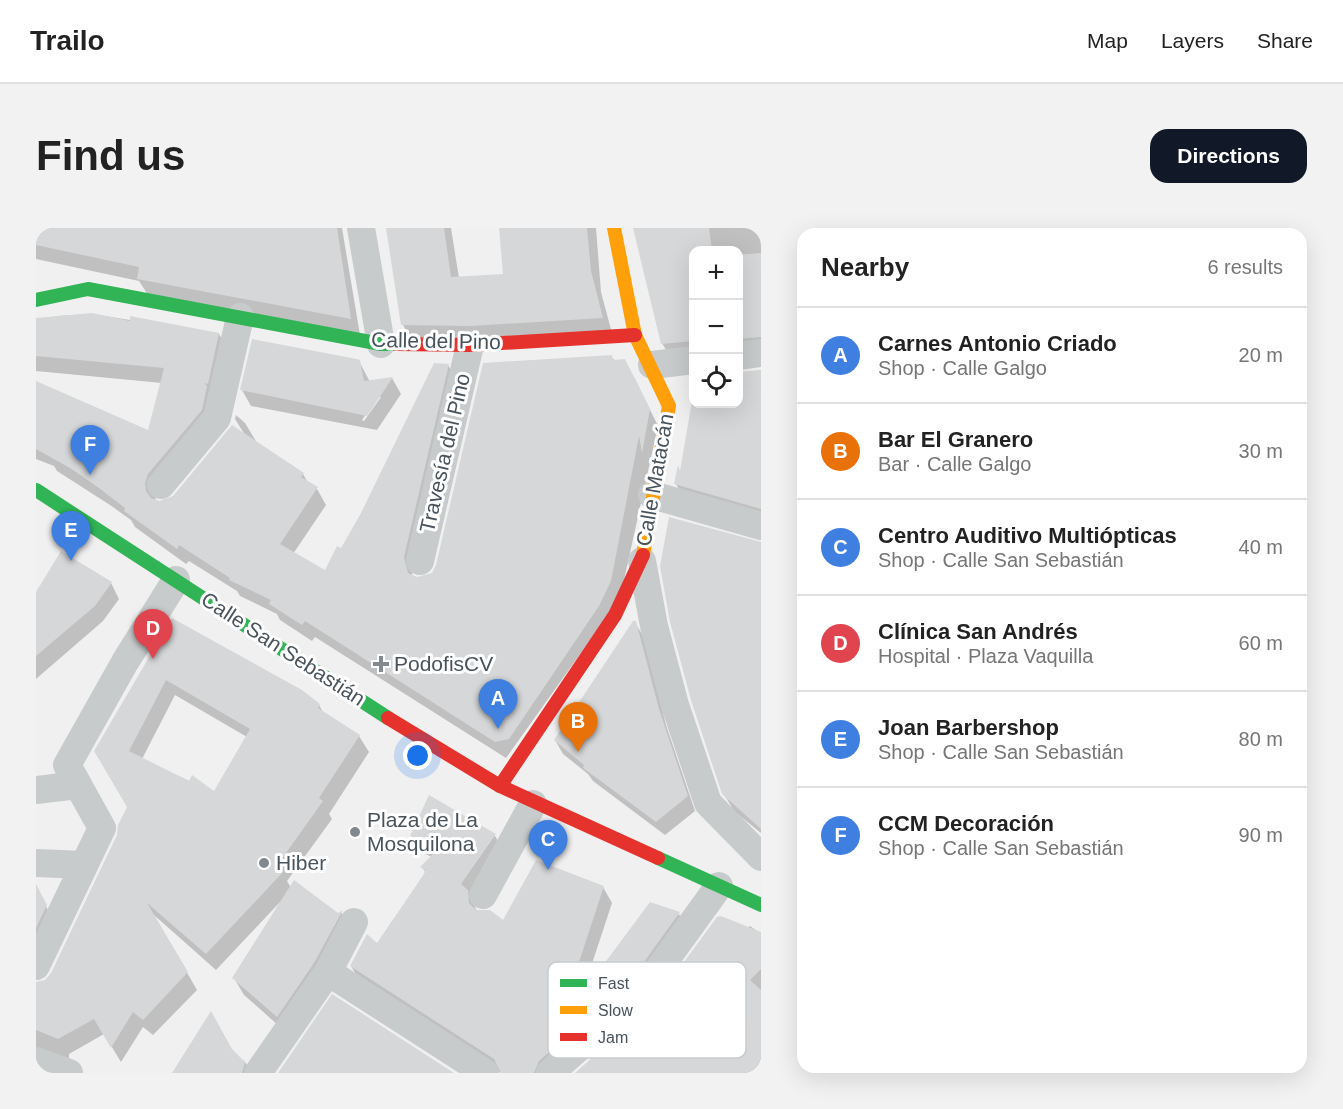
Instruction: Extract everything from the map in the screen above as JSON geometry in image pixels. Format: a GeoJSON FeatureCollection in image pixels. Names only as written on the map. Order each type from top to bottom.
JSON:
{"type":"FeatureCollection","features":[{"type":"Feature","properties":{"kind":"street"},"geometry":{"type":"LineString","coordinates":[[361,228],[381,344]]}},
{"type":"Feature","properties":{"kind":"street","name":"Calle Matacán"},"geometry":{"type":"LineString","coordinates":[[500,786],[615,615],[642,561],[669,406],[635,335],[614,228]]}},
{"type":"Feature","properties":{"kind":"street","name":"Calle del Pino"},"geometry":{"type":"LineString","coordinates":[[36,300],[88,289],[381,344],[470,345],[635,335]]}},
{"type":"Feature","properties":{"kind":"street"},"geometry":{"type":"LineString","coordinates":[[161,485],[217,418],[240,317]]}},
{"type":"Feature","properties":{"kind":"street","name":"Travesía del Pino"},"geometry":{"type":"LineString","coordinates":[[420,561],[470,345]]}},
{"type":"Feature","properties":{"kind":"street"},"geometry":{"type":"LineString","coordinates":[[743,355],[761,353]]}},
{"type":"Feature","properties":{"kind":"street"},"geometry":{"type":"LineString","coordinates":[[651,365],[689,360]]}},
{"type":"Feature","properties":{"kind":"street","name":"Calle San Sebastián"},"geometry":{"type":"LineString","coordinates":[[36,490],[407,730],[500,786],[533,804],[761,905]]}},
{"type":"Feature","properties":{"kind":"street"},"geometry":{"type":"LineString","coordinates":[[652,495],[761,526]]}},
{"type":"Feature","properties":{"kind":"street","name":"Calle Matacán"},"geometry":{"type":"LineString","coordinates":[[642,561],[654,626],[675,705],[688,751],[708,803],[761,857]]}},
{"type":"Feature","properties":{"kind":"street"},"geometry":{"type":"LineString","coordinates":[[42,954],[102,828],[67,765],[125,662],[176,580]]}},
{"type":"Feature","properties":{"kind":"street"},"geometry":{"type":"LineString","coordinates":[[36,790],[78,785]]}},
{"type":"Feature","properties":{"kind":"street"},"geometry":{"type":"LineString","coordinates":[[483,896],[533,804]]}},
{"type":"Feature","properties":{"kind":"street"},"geometry":{"type":"LineString","coordinates":[[36,864],[84,865]]}},
{"type":"Feature","properties":{"kind":"street"},"geometry":{"type":"LineString","coordinates":[[664,962],[719,886]]}},
{"type":"Feature","properties":{"kind":"street"},"geometry":{"type":"LineString","coordinates":[[258,1073],[328,972],[354,922]]}},
{"type":"Feature","properties":{"kind":"street"},"geometry":{"type":"LineString","coordinates":[[328,972],[485,1073]]}},
{"type":"Feature","properties":{"kind":"street"},"geometry":{"type":"LineString","coordinates":[[550,1073],[567,1058]]}},
{"type":"Feature","properties":{"kind":"street"},"geometry":{"type":"LineString","coordinates":[[36,1061],[69,1073]]}},
{"type":"Feature","properties":{"kind":"building"},"geometry":{"type":"Polygon","coordinates":[[[36,228],[337,228],[351,319],[137,279],[139,267],[36,245],[36,228]]]}},
{"type":"Feature","properties":{"kind":"building"},"geometry":{"type":"Polygon","coordinates":[[[386,228],[444,228],[451,277],[503,274],[499,228],[587,228],[591,271],[603,318],[470,326],[401,325],[386,228]]]}},
{"type":"Feature","properties":{"kind":"building"},"geometry":{"type":"Polygon","coordinates":[[[633,228],[709,228],[711,246],[689,246],[689,341],[661,344],[633,228]]]}},
{"type":"Feature","properties":{"kind":"building"},"geometry":{"type":"Polygon","coordinates":[[[761,253],[761,337],[743,339],[743,255],[761,253]]]}},
{"type":"Feature","properties":{"kind":"building"},"geometry":{"type":"Polygon","coordinates":[[[92,313],[130,321],[130,316],[219,333],[208,384],[204,383],[207,386],[202,410],[148,474],[145,483],[146,491],[151,498],[159,501],[173,496],[232,425],[304,473],[301,477],[318,487],[280,544],[325,570],[337,546],[341,548],[360,515],[434,363],[449,364],[404,557],[408,573],[417,577],[432,573],[436,565],[483,363],[612,355],[613,360],[625,359],[650,409],[642,453],[639,436],[611,581],[599,606],[509,739],[495,742],[305,621],[302,625],[269,604],[271,600],[229,580],[230,578],[179,545],[177,549],[124,511],[125,508],[99,488],[36,449],[36,381],[148,430],[164,368],[36,356],[36,318],[92,313]]]}},
{"type":"Feature","properties":{"kind":"building"},"geometry":{"type":"Polygon","coordinates":[[[252,339],[360,360],[364,381],[393,377],[367,416],[240,390],[252,339]]]}},
{"type":"Feature","properties":{"kind":"building"},"geometry":{"type":"Polygon","coordinates":[[[761,370],[761,509],[674,484],[678,465],[680,471],[691,408],[743,408],[743,372],[761,370]]]}},
{"type":"Feature","properties":{"kind":"building"},"geometry":{"type":"Polygon","coordinates":[[[669,517],[761,542],[761,829],[722,794],[691,700],[670,622],[660,566],[669,517]]]}},
{"type":"Feature","properties":{"kind":"building"},"geometry":{"type":"Polygon","coordinates":[[[61,551],[112,582],[95,606],[36,656],[36,592],[61,551]]]}},
{"type":"Feature","properties":{"kind":"building"},"geometry":{"type":"Polygon","coordinates":[[[172,618],[302,690],[320,704],[318,708],[360,735],[319,798],[323,801],[276,867],[283,872],[206,954],[147,903],[188,972],[143,1020],[133,1012],[111,1048],[94,1019],[58,1039],[36,1030],[36,982],[45,980],[51,973],[117,835],[118,825],[127,807],[94,751],[172,618]],[[166,680],[129,751],[189,781],[192,775],[214,791],[250,729],[166,680]]]}},
{"type":"Feature","properties":{"kind":"building"},"geometry":{"type":"Polygon","coordinates":[[[633,621],[636,621],[659,709],[688,796],[656,822],[583,768],[584,765],[554,740],[633,621]]]}},
{"type":"Feature","properties":{"kind":"building"},"geometry":{"type":"Polygon","coordinates":[[[429,795],[496,834],[461,884],[468,890],[469,903],[476,910],[490,910],[503,920],[536,860],[604,886],[579,962],[548,962],[548,1053],[539,1061],[534,1073],[501,1073],[494,1059],[350,966],[367,934],[377,943],[424,874],[425,870],[420,867],[438,849],[410,836],[429,795]]]}},
{"type":"Feature","properties":{"kind":"building"},"geometry":{"type":"Polygon","coordinates":[[[294,880],[338,913],[343,910],[314,963],[277,1017],[232,978],[294,880]]]}},
{"type":"Feature","properties":{"kind":"building"},"geometry":{"type":"Polygon","coordinates":[[[36,884],[47,905],[36,928],[36,884]]]}},
{"type":"Feature","properties":{"kind":"building"},"geometry":{"type":"Polygon","coordinates":[[[650,902],[680,912],[644,962],[605,962],[650,902]]]}},
{"type":"Feature","properties":{"kind":"building"},"geometry":{"type":"Polygon","coordinates":[[[721,916],[761,932],[761,969],[750,980],[761,990],[761,1073],[575,1073],[592,1058],[746,1058],[746,962],[684,962],[717,917],[721,916]]]}},
{"type":"Feature","properties":{"kind":"building"},"geometry":{"type":"Polygon","coordinates":[[[332,994],[454,1073],[278,1073],[332,994]]]}},
{"type":"Feature","properties":{"kind":"building"},"geometry":{"type":"Polygon","coordinates":[[[211,1011],[232,1049],[245,1062],[242,1073],[172,1073],[211,1011]]]}},
{"type":"Feature","properties":{"kind":"traffic: fast"},"geometry":{"type":"LineString","coordinates":[[36,300],[88,289],[381,344],[397,344]]}},
{"type":"Feature","properties":{"kind":"traffic: fast"},"geometry":{"type":"LineString","coordinates":[[36,490],[388,718]]}},
{"type":"Feature","properties":{"kind":"traffic: fast"},"geometry":{"type":"LineString","coordinates":[[658,858],[761,905]]}},
{"type":"Feature","properties":{"kind":"traffic: slow"},"geometry":{"type":"LineString","coordinates":[[614,228],[635,335],[669,406],[643,555]]}},
{"type":"Feature","properties":{"kind":"traffic: jam"},"geometry":{"type":"LineString","coordinates":[[397,344],[470,345],[635,335]]}},
{"type":"Feature","properties":{"kind":"traffic: jam"},"geometry":{"type":"LineString","coordinates":[[500,786],[615,615],[643,555]]}},
{"type":"Feature","properties":{"kind":"traffic: jam"},"geometry":{"type":"LineString","coordinates":[[388,718],[500,786],[658,858]]}},
{"type":"Feature","properties":{"kind":"place","name":"CCM Decoración"},"geometry":{"type":"Point","coordinates":[90,475]}},
{"type":"Feature","properties":{"kind":"place","name":"Joan Barbershop"},"geometry":{"type":"Point","coordinates":[71,561]}},
{"type":"Feature","properties":{"kind":"place","name":"Clínica San Andrés"},"geometry":{"type":"Point","coordinates":[153,659]}},
{"type":"Feature","properties":{"kind":"place","name":"PodofisCV"},"geometry":{"type":"Point","coordinates":[381,664]}},
{"type":"Feature","properties":{"kind":"place","name":"Carnes Antonio Criado"},"geometry":{"type":"Point","coordinates":[498,729]}},
{"type":"Feature","properties":{"kind":"place","name":"Bar El Granero"},"geometry":{"type":"Point","coordinates":[578,752]}},
{"type":"Feature","properties":{"kind":"place","name":"Plaza de La Mosquilona"},"geometry":{"type":"Point","coordinates":[355,832]}},
{"type":"Feature","properties":{"kind":"place","name":"Hiber"},"geometry":{"type":"Point","coordinates":[264,863]}},
{"type":"Feature","properties":{"kind":"place","name":"Centro Auditivo Multiópticas"},"geometry":{"type":"Point","coordinates":[548,870]}}]}
